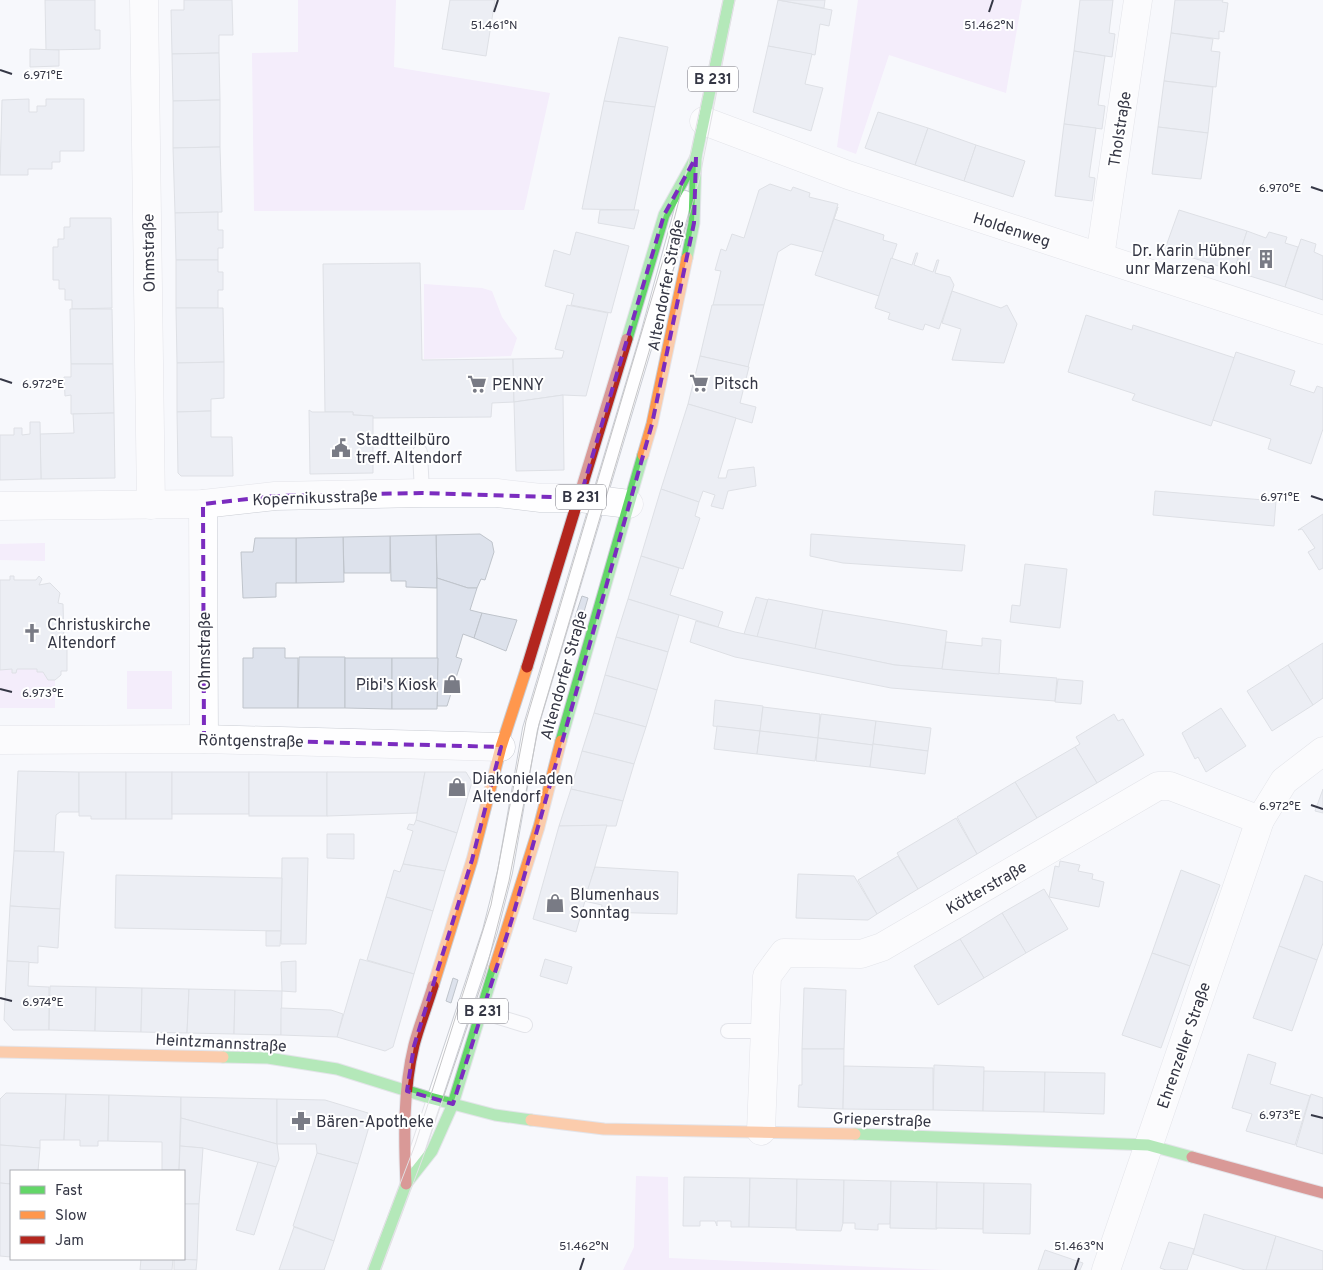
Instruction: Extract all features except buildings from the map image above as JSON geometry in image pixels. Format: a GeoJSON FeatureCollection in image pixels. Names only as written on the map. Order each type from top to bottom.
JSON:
{"type":"FeatureCollection","features":[{"type":"Feature","properties":{"kind":"main road","name":"Altendorfer Straße"},"geometry":{"type":"LineString","coordinates":[[374,1270],[406,1184],[432,1151],[452,1104],[539,827],[555,763],[652,424],[685,276],[695,216],[696,157],[729,0]]}},
{"type":"Feature","properties":{"kind":"main road","name":"Altendorfer Straße"},"geometry":{"type":"LineString","coordinates":[[406,1184],[404,1142],[407,1091],[414,1046],[472,860],[502,747],[590,499],[664,215],[696,157]]}},
{"type":"Feature","properties":{"kind":"main road","name":"Heintzmannstraße"},"geometry":{"type":"LineString","coordinates":[[0,1052],[268,1058],[337,1069],[435,1100]]}},
{"type":"Feature","properties":{"kind":"main road","name":"Grieperstraße"},"geometry":{"type":"LineString","coordinates":[[435,1100],[495,1115],[604,1128],[761,1131],[1148,1145],[1323,1194]]}},
{"type":"Feature","properties":{"kind":"street","name":"Ohmstraße"},"geometry":{"type":"LineString","coordinates":[[144,0],[151,505]]}},
{"type":"Feature","properties":{"kind":"street","name":"Tholstraße"},"geometry":{"type":"LineString","coordinates":[[1100,257],[1138,0]]}},
{"type":"Feature","properties":{"kind":"street","name":"Holdenweg"},"geometry":{"type":"LineString","coordinates":[[704,121],[848,175],[1323,330]]}},
{"type":"Feature","properties":{"kind":"street","name":"Kopernikusstraße"},"geometry":{"type":"LineString","coordinates":[[0,506],[203,504],[275,496],[422,493],[497,493],[541,498],[590,499],[629,504]]}},
{"type":"Feature","properties":{"kind":"street","name":"Ohmstraße"},"geometry":{"type":"LineString","coordinates":[[203,504],[204,739]]}},
{"type":"Feature","properties":{"kind":"street","name":"Röntgenstraße"},"geometry":{"type":"LineString","coordinates":[[0,740],[204,739],[502,747]]}},
{"type":"Feature","properties":{"kind":"street"},"geometry":{"type":"LineString","coordinates":[[1260,820],[1284,782],[1323,750]]}},
{"type":"Feature","properties":{"kind":"street","name":"Kötterstraße"},"geometry":{"type":"LineString","coordinates":[[761,1131],[766,976],[784,953],[861,954],[882,947],[1158,786],[1170,786],[1260,820]]}},
{"type":"Feature","properties":{"kind":"street","name":"Ehrenzeller Straße"},"geometry":{"type":"LineString","coordinates":[[1106,1270],[1260,820]]}},
{"type":"Feature","properties":{"kind":"lane"},"geometry":{"type":"LineString","coordinates":[[406,1184],[490,932],[511,842],[530,729],[590,499],[647,338],[696,157]]}},
{"type":"Feature","properties":{"kind":"lane"},"geometry":{"type":"LineString","coordinates":[[420,452],[422,493]]}},
{"type":"Feature","properties":{"kind":"lane"},"geometry":{"type":"LineString","coordinates":[[482,1012],[525,1025]]}},
{"type":"Feature","properties":{"kind":"lane"},"geometry":{"type":"LineString","coordinates":[[728,1032],[764,1031]]}},
{"type":"Feature","properties":{"kind":"highlighted area"},"geometry":{"type":"Polygon","coordinates":[[[696,157],[694,223],[652,424],[512,919],[453,1104],[407,1091],[414,1046],[472,860],[501,747],[204,739],[203,504],[275,496],[422,493],[580,498],[664,215],[696,157]]]}},
{"type":"Feature","properties":{"kind":"shaded area"},"geometry":{"type":"Polygon","coordinates":[[[298,0],[396,0],[394,67],[550,93],[524,210],[254,211],[252,53],[298,52],[298,0]]]}},
{"type":"Feature","properties":{"kind":"shaded area"},"geometry":{"type":"Polygon","coordinates":[[[858,0],[1022,0],[1006,93],[889,55],[856,154],[837,147],[858,0]]]}},
{"type":"Feature","properties":{"kind":"shaded area"},"geometry":{"type":"Polygon","coordinates":[[[424,284],[482,288],[492,291],[502,317],[517,338],[511,356],[424,359],[424,284]]]}},
{"type":"Feature","properties":{"kind":"shaded area"},"geometry":{"type":"Polygon","coordinates":[[[45,543],[45,561],[0,560],[0,544],[45,543]]]}},
{"type":"Feature","properties":{"kind":"shaded area"},"geometry":{"type":"Polygon","coordinates":[[[12,669],[13,673],[16,673],[17,669],[37,669],[37,672],[43,672],[48,680],[55,680],[55,708],[0,708],[0,670],[12,669]]]}},
{"type":"Feature","properties":{"kind":"shaded area"},"geometry":{"type":"Polygon","coordinates":[[[127,671],[172,671],[172,709],[127,709],[127,671]]]}},
{"type":"Feature","properties":{"kind":"shaded area"},"geometry":{"type":"Polygon","coordinates":[[[636,1176],[668,1177],[669,1258],[943,1270],[623,1270],[634,1247],[636,1176]]]}},
{"type":"Feature","properties":{"kind":"tram line"},"geometry":{"type":"LineString","coordinates":[[367,1270],[415,1145],[491,905],[526,721],[667,247],[688,165],[723,0]]}},
{"type":"Feature","properties":{"kind":"tram line"},"geometry":{"type":"LineString","coordinates":[[381,1270],[426,1149],[485,974],[509,881],[539,724],[700,176],[735,0]]}},
{"type":"Feature","properties":{"kind":"traffic: fast"},"geometry":{"type":"LineString","coordinates":[[687,258],[694,223],[696,157],[729,0]]}},
{"type":"Feature","properties":{"kind":"traffic: fast"},"geometry":{"type":"LineString","coordinates":[[627,339],[664,215],[696,157]]}},
{"type":"Feature","properties":{"kind":"traffic: fast"},"geometry":{"type":"LineString","coordinates":[[561,741],[643,455]]}},
{"type":"Feature","properties":{"kind":"traffic: fast"},"geometry":{"type":"LineString","coordinates":[[374,1270],[406,1184],[432,1151],[453,1104],[495,967]]}},
{"type":"Feature","properties":{"kind":"traffic: fast"},"geometry":{"type":"LineString","coordinates":[[223,1057],[268,1058],[337,1069],[430,1098],[495,1115],[531,1120]]}},
{"type":"Feature","properties":{"kind":"traffic: fast"},"geometry":{"type":"LineString","coordinates":[[855,1134],[1148,1145],[1192,1157]]}},
{"type":"Feature","properties":{"kind":"traffic: slow"},"geometry":{"type":"LineString","coordinates":[[643,455],[652,424],[687,258]]}},
{"type":"Feature","properties":{"kind":"traffic: slow"},"geometry":{"type":"LineString","coordinates":[[433,986],[472,860],[501,747],[527,667]]}},
{"type":"Feature","properties":{"kind":"traffic: slow"},"geometry":{"type":"LineString","coordinates":[[495,967],[539,827],[561,741]]}},
{"type":"Feature","properties":{"kind":"traffic: slow"},"geometry":{"type":"LineString","coordinates":[[0,1052],[223,1057]]}},
{"type":"Feature","properties":{"kind":"traffic: slow"},"geometry":{"type":"LineString","coordinates":[[531,1120],[604,1129],[855,1134]]}},
{"type":"Feature","properties":{"kind":"traffic: jam"},"geometry":{"type":"LineString","coordinates":[[527,667],[627,339]]}},
{"type":"Feature","properties":{"kind":"traffic: jam"},"geometry":{"type":"LineString","coordinates":[[406,1184],[406,1097],[410,1062],[433,986]]}},
{"type":"Feature","properties":{"kind":"traffic: jam"},"geometry":{"type":"LineString","coordinates":[[1192,1157],[1323,1193]]}},
{"type":"Feature","properties":{"kind":"place","name":"Dr. Karin Hübner unr Marzena Kohl"},"geometry":{"type":"Point","coordinates":[1266,259]}},
{"type":"Feature","properties":{"kind":"place","name":"Pitsch"},"geometry":{"type":"Point","coordinates":[699,383]}},
{"type":"Feature","properties":{"kind":"place","name":"PENNY"},"geometry":{"type":"Point","coordinates":[477,384]}},
{"type":"Feature","properties":{"kind":"place","name":"Stadtteilbüro treff. Altendorf"},"geometry":{"type":"Point","coordinates":[341,448]}},
{"type":"Feature","properties":{"kind":"place","name":"Christuskirche Altendorf"},"geometry":{"type":"Point","coordinates":[32,633]}},
{"type":"Feature","properties":{"kind":"place","name":"Pibi's Kiosk"},"geometry":{"type":"Point","coordinates":[452,684]}},
{"type":"Feature","properties":{"kind":"place","name":"Diakonieladen Altendorf"},"geometry":{"type":"Point","coordinates":[457,787]}},
{"type":"Feature","properties":{"kind":"place","name":"Blumenhaus Sonntag"},"geometry":{"type":"Point","coordinates":[555,903]}},
{"type":"Feature","properties":{"kind":"place","name":"Bären-Apotheke"},"geometry":{"type":"Point","coordinates":[301,1121]}}]}
